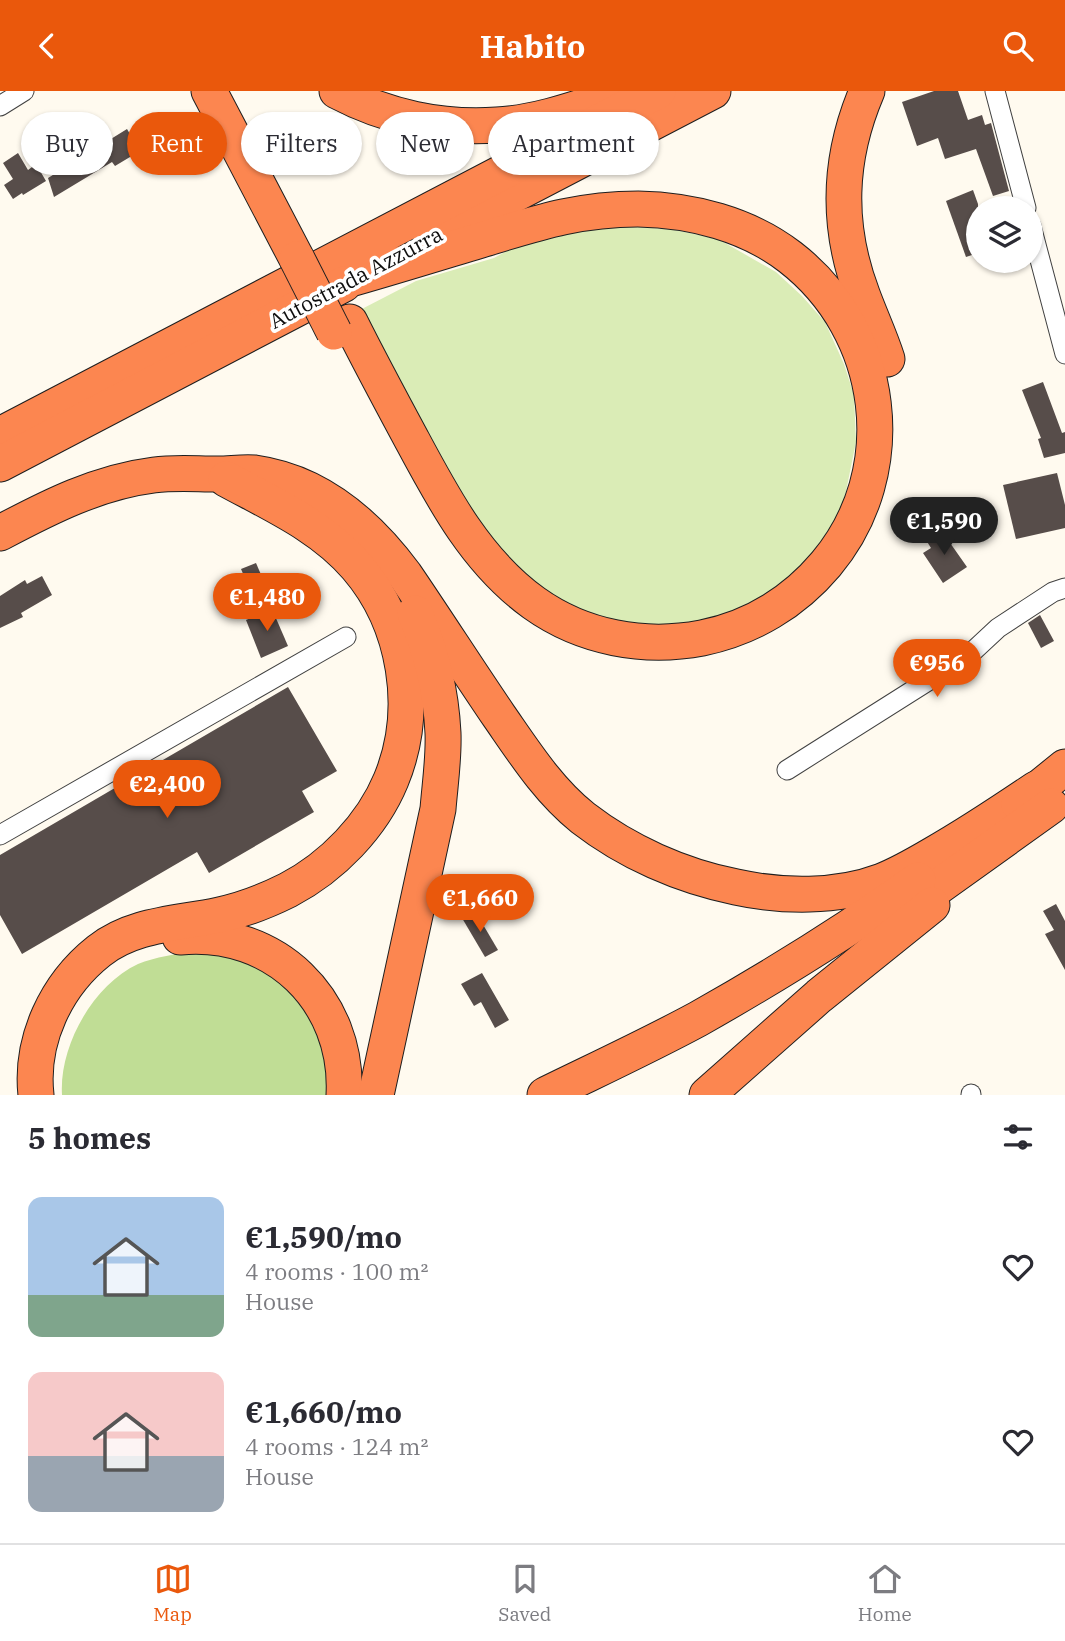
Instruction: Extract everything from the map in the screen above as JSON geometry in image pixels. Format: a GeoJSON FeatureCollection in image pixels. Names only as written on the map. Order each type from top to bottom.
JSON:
{"type":"FeatureCollection","features":[{"type":"Feature","properties":{"kind":"highway"},"geometry":{"type":"LineString","coordinates":[[209,91],[306,255]]}},
{"type":"Feature","properties":{"kind":"highway"},"geometry":{"type":"LineString","coordinates":[[232,91],[306,255],[437,528],[473,578],[516,619],[563,646],[585,655],[629,664],[667,666],[736,653],[776,635],[808,615],[850,573],[866,551],[878,527],[894,477],[899,423],[895,387],[855,275],[844,225],[843,192],[846,162],[857,117],[867,91]]}},
{"type":"Feature","properties":{"kind":"highway"},"geometry":{"type":"LineString","coordinates":[[337,91],[372,107],[407,118],[438,124],[472,126],[500,125],[547,116],[632,91]]}},
{"type":"Feature","properties":{"kind":"highway","name":"Autostrada Azzurra"},"geometry":{"type":"LineString","coordinates":[[0,435],[658,91]]}},
{"type":"Feature","properties":{"kind":"highway","name":"Autostrada Azzurra"},"geometry":{"type":"LineString","coordinates":[[0,464],[713,91]]}},
{"type":"Feature","properties":{"kind":"highway"},"geometry":{"type":"LineString","coordinates":[[342,327],[473,543],[509,582],[534,603],[573,625],[595,633],[640,642],[675,642],[713,635],[754,621],[801,591],[828,562],[850,530],[867,490],[872,470],[876,424],[869,376],[850,328],[811,275],[776,247],[736,227],[664,210],[593,211],[532,223],[354,278]]}},
{"type":"Feature","properties":{"kind":"highway"},"geometry":{"type":"LineString","coordinates":[[0,533],[44,509],[123,480],[154,475],[246,472],[277,478],[312,491],[343,509],[387,551],[410,582],[428,669],[430,743],[427,779],[421,819],[357,1095]]}},
{"type":"Feature","properties":{"kind":"highway"},"geometry":{"type":"LineString","coordinates":[[218,474],[253,482],[283,493],[343,537],[363,556],[405,616],[439,695],[443,735],[438,809],[376,1095]]}},
{"type":"Feature","properties":{"kind":"highway"},"geometry":{"type":"LineString","coordinates":[[218,474],[319,532],[335,545],[370,584],[390,620],[401,654],[428,669],[538,772],[571,807],[605,834],[633,851],[669,867],[724,885],[757,891],[824,894],[864,887],[899,873],[960,839],[1049,798]]}},
{"type":"Feature","properties":{"kind":"highway"},"geometry":{"type":"LineString","coordinates":[[36,1095],[37,1057],[47,1017],[74,974],[88,960],[102,949],[134,932],[218,915],[275,896],[306,880],[357,834],[382,798],[397,763],[404,728],[428,669]]}},
{"type":"Feature","properties":{"kind":"highway"},"geometry":{"type":"LineString","coordinates":[[707,1095],[828,988],[1019,837],[1049,798],[1065,767]]}},
{"type":"Feature","properties":{"kind":"highway"},"geometry":{"type":"LineString","coordinates":[[545,1095],[695,1020],[876,910],[1004,816],[1049,798]]}},
{"type":"Feature","properties":{"kind":"highway"},"geometry":{"type":"LineString","coordinates":[[593,1095],[708,1035],[903,913],[1049,798]]}},
{"type":"Feature","properties":{"kind":"highway"},"geometry":{"type":"LineString","coordinates":[[52,1095],[53,1055],[58,1032],[68,1009],[92,978],[115,958],[132,948],[171,937],[199,935],[240,942],[272,956],[287,965],[307,984],[329,1015],[334,1027],[345,1068],[344,1095]]}},
{"type":"Feature","properties":{"kind":"street"},"geometry":{"type":"LineString","coordinates":[[0,106],[24,91]]}},
{"type":"Feature","properties":{"kind":"street"},"geometry":{"type":"LineString","coordinates":[[995,91],[1023,196]]}},
{"type":"Feature","properties":{"kind":"street"},"geometry":{"type":"LineString","coordinates":[[1043,270],[1064,347]]}},
{"type":"Feature","properties":{"kind":"street"},"geometry":{"type":"LineString","coordinates":[[787,771],[968,655],[998,628],[1053,592],[1065,588]]}},
{"type":"Feature","properties":{"kind":"street"},"geometry":{"type":"LineString","coordinates":[[0,835],[346,637]]}},
{"type":"Feature","properties":{"kind":"green space"},"geometry":{"type":"Polygon","coordinates":[[[619,225],[675,230],[718,239],[776,272],[825,322],[844,364],[854,395],[856,442],[844,501],[822,549],[757,612],[653,633],[556,604],[491,548],[356,312],[416,281],[494,258],[527,240],[619,225]]]}},
{"type":"Feature","properties":{"kind":"green space"},"geometry":{"type":"Polygon","coordinates":[[[196,951],[238,955],[307,997],[338,1095],[62,1095],[66,1057],[73,1038],[93,1002],[107,986],[138,964],[196,951]]]}},
{"type":"Feature","properties":{"kind":"building"},"geometry":{"type":"Polygon","coordinates":[[[934,91],[958,91],[968,120],[982,115],[985,125],[991,123],[1009,191],[993,196],[976,149],[945,159],[938,138],[917,146],[902,102],[934,91]]]}},
{"type":"Feature","properties":{"kind":"building"},"geometry":{"type":"Polygon","coordinates":[[[127,129],[127,159],[115,166],[113,163],[113,138],[127,129]]]}},
{"type":"Feature","properties":{"kind":"building"},"geometry":{"type":"Polygon","coordinates":[[[18,153],[21,158],[21,175],[42,175],[46,181],[13,199],[4,185],[13,179],[3,163],[18,153]]]}},
{"type":"Feature","properties":{"kind":"building"},"geometry":{"type":"Polygon","coordinates":[[[53,175],[90,175],[54,197],[48,178],[53,175]]]}},
{"type":"Feature","properties":{"kind":"building"},"geometry":{"type":"Polygon","coordinates":[[[973,190],[975,196],[966,196],[966,257],[946,201],[973,190]]]}},
{"type":"Feature","properties":{"kind":"building"},"geometry":{"type":"Polygon","coordinates":[[[1043,382],[1062,433],[1065,432],[1065,453],[1044,458],[1038,439],[1041,438],[1022,390],[1043,382]]]}},
{"type":"Feature","properties":{"kind":"building"},"geometry":{"type":"Polygon","coordinates":[[[1057,473],[1065,505],[1065,528],[1016,539],[1003,485],[1057,473]]]}},
{"type":"Feature","properties":{"kind":"building"},"geometry":{"type":"Polygon","coordinates":[[[941,530],[967,567],[943,583],[923,553],[931,548],[926,540],[941,530]]]}},
{"type":"Feature","properties":{"kind":"building"},"geometry":{"type":"Polygon","coordinates":[[[256,563],[262,577],[247,583],[241,569],[256,563]]]}},
{"type":"Feature","properties":{"kind":"building"},"geometry":{"type":"Polygon","coordinates":[[[42,576],[52,595],[21,613],[23,617],[0,628],[0,596],[25,580],[27,584],[42,576]]]}},
{"type":"Feature","properties":{"kind":"building"},"geometry":{"type":"Polygon","coordinates":[[[272,609],[288,646],[261,658],[246,620],[272,609]]]}},
{"type":"Feature","properties":{"kind":"building"},"geometry":{"type":"Polygon","coordinates":[[[1040,615],[1054,641],[1041,648],[1028,623],[1040,615]]]}},
{"type":"Feature","properties":{"kind":"building"},"geometry":{"type":"Polygon","coordinates":[[[288,687],[337,771],[302,791],[314,812],[209,873],[197,852],[22,954],[0,915],[0,855],[288,687]]]}},
{"type":"Feature","properties":{"kind":"building"},"geometry":{"type":"Polygon","coordinates":[[[1056,904],[1065,921],[1065,970],[1045,934],[1054,930],[1043,911],[1056,904]]]}},
{"type":"Feature","properties":{"kind":"building"},"geometry":{"type":"Polygon","coordinates":[[[475,911],[498,950],[485,957],[462,918],[475,911]]]}},
{"type":"Feature","properties":{"kind":"building"},"geometry":{"type":"Polygon","coordinates":[[[482,973],[509,1020],[495,1028],[481,1002],[474,1006],[461,984],[482,973]]]}}]}
